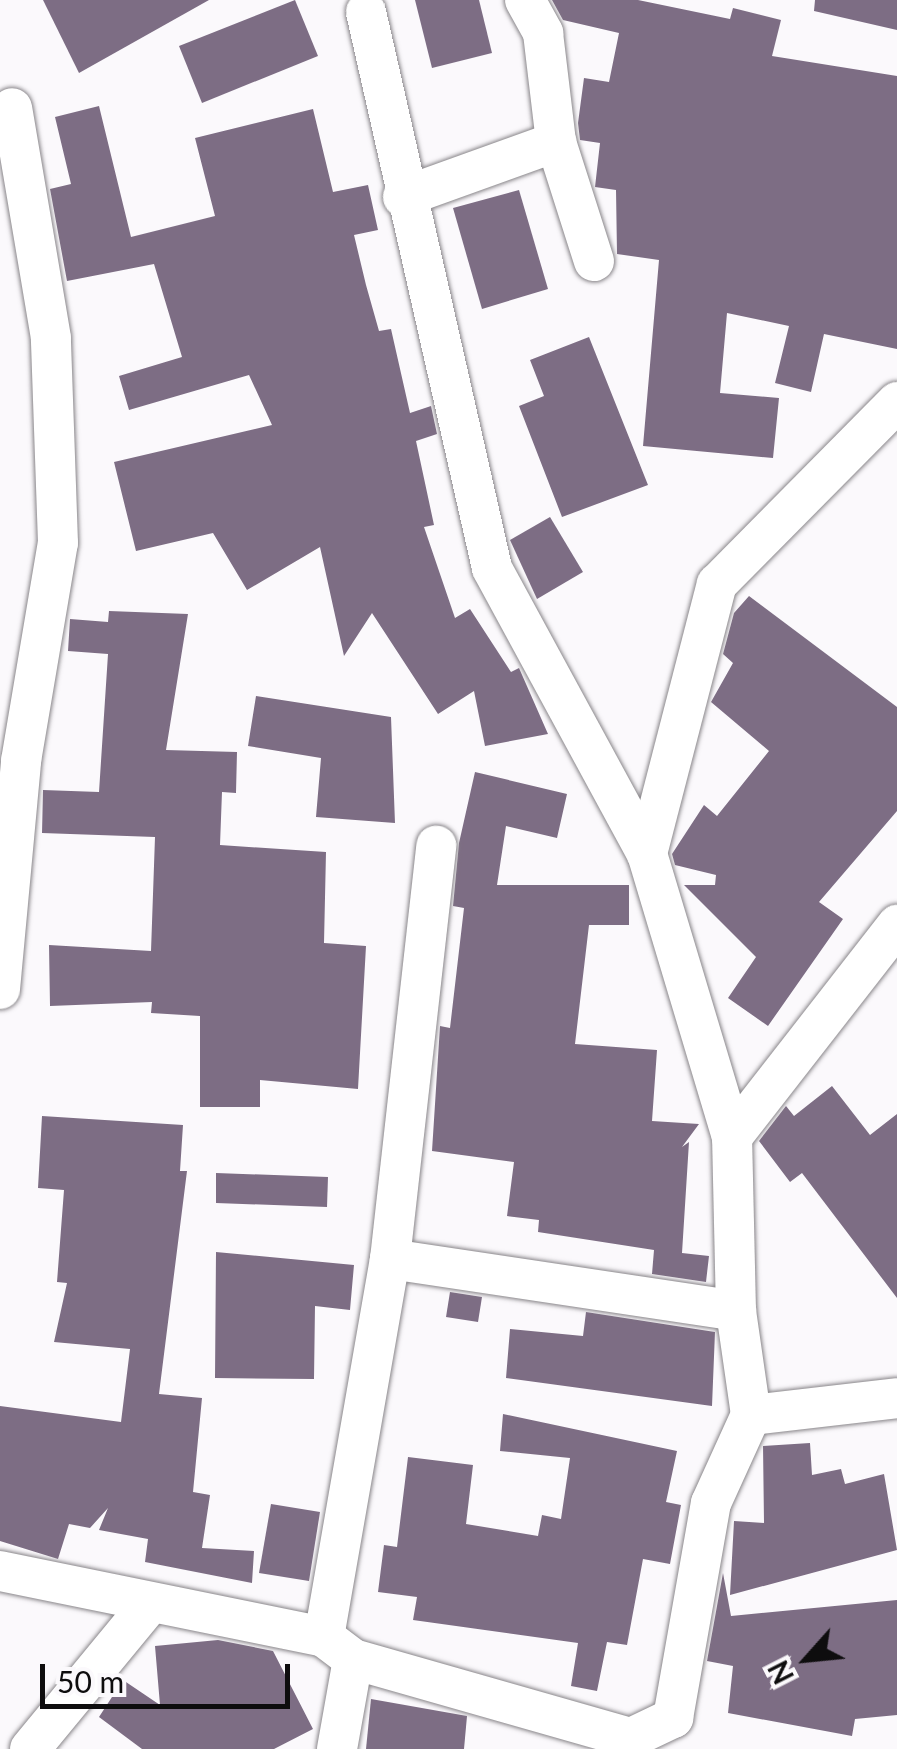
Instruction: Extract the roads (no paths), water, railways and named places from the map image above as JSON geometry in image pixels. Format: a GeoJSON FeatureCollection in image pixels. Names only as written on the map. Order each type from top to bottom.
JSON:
{"type":"FeatureCollection","features":[{"type":"Feature","properties":{"kind":"street"},"geometry":{"type":"LineString","coordinates":[[543,11],[556,142],[594,261]]}},
{"type":"Feature","properties":{"kind":"street"},"geometry":{"type":"LineString","coordinates":[[0,1571],[147,1608],[339,1648],[631,1738],[654,1732],[673,1718],[711,1503],[751,1416],[736,1311],[732,1137],[647,854],[492,568],[403,197],[366,12]]}},
{"type":"Feature","properties":{"kind":"street"},"geometry":{"type":"LineString","coordinates":[[0,989],[11,760],[58,543],[51,338],[12,108]]}},
{"type":"Feature","properties":{"kind":"street"},"geometry":{"type":"LineString","coordinates":[[403,197],[556,142]]}},
{"type":"Feature","properties":{"kind":"street"},"geometry":{"type":"LineString","coordinates":[[647,854],[717,584],[897,402]]}},
{"type":"Feature","properties":{"kind":"street"},"geometry":{"type":"LineString","coordinates":[[337,1749],[339,1648],[390,1259],[436,846]]}},
{"type":"Feature","properties":{"kind":"street"},"geometry":{"type":"LineString","coordinates":[[732,1137],[897,925]]}},
{"type":"Feature","properties":{"kind":"street"},"geometry":{"type":"LineString","coordinates":[[390,1259],[736,1311]]}},
{"type":"Feature","properties":{"kind":"street"},"geometry":{"type":"LineString","coordinates":[[751,1416],[897,1398]]}},
{"type":"Feature","properties":{"kind":"street"},"geometry":{"type":"LineString","coordinates":[[30,1749],[147,1608]]}}]}
